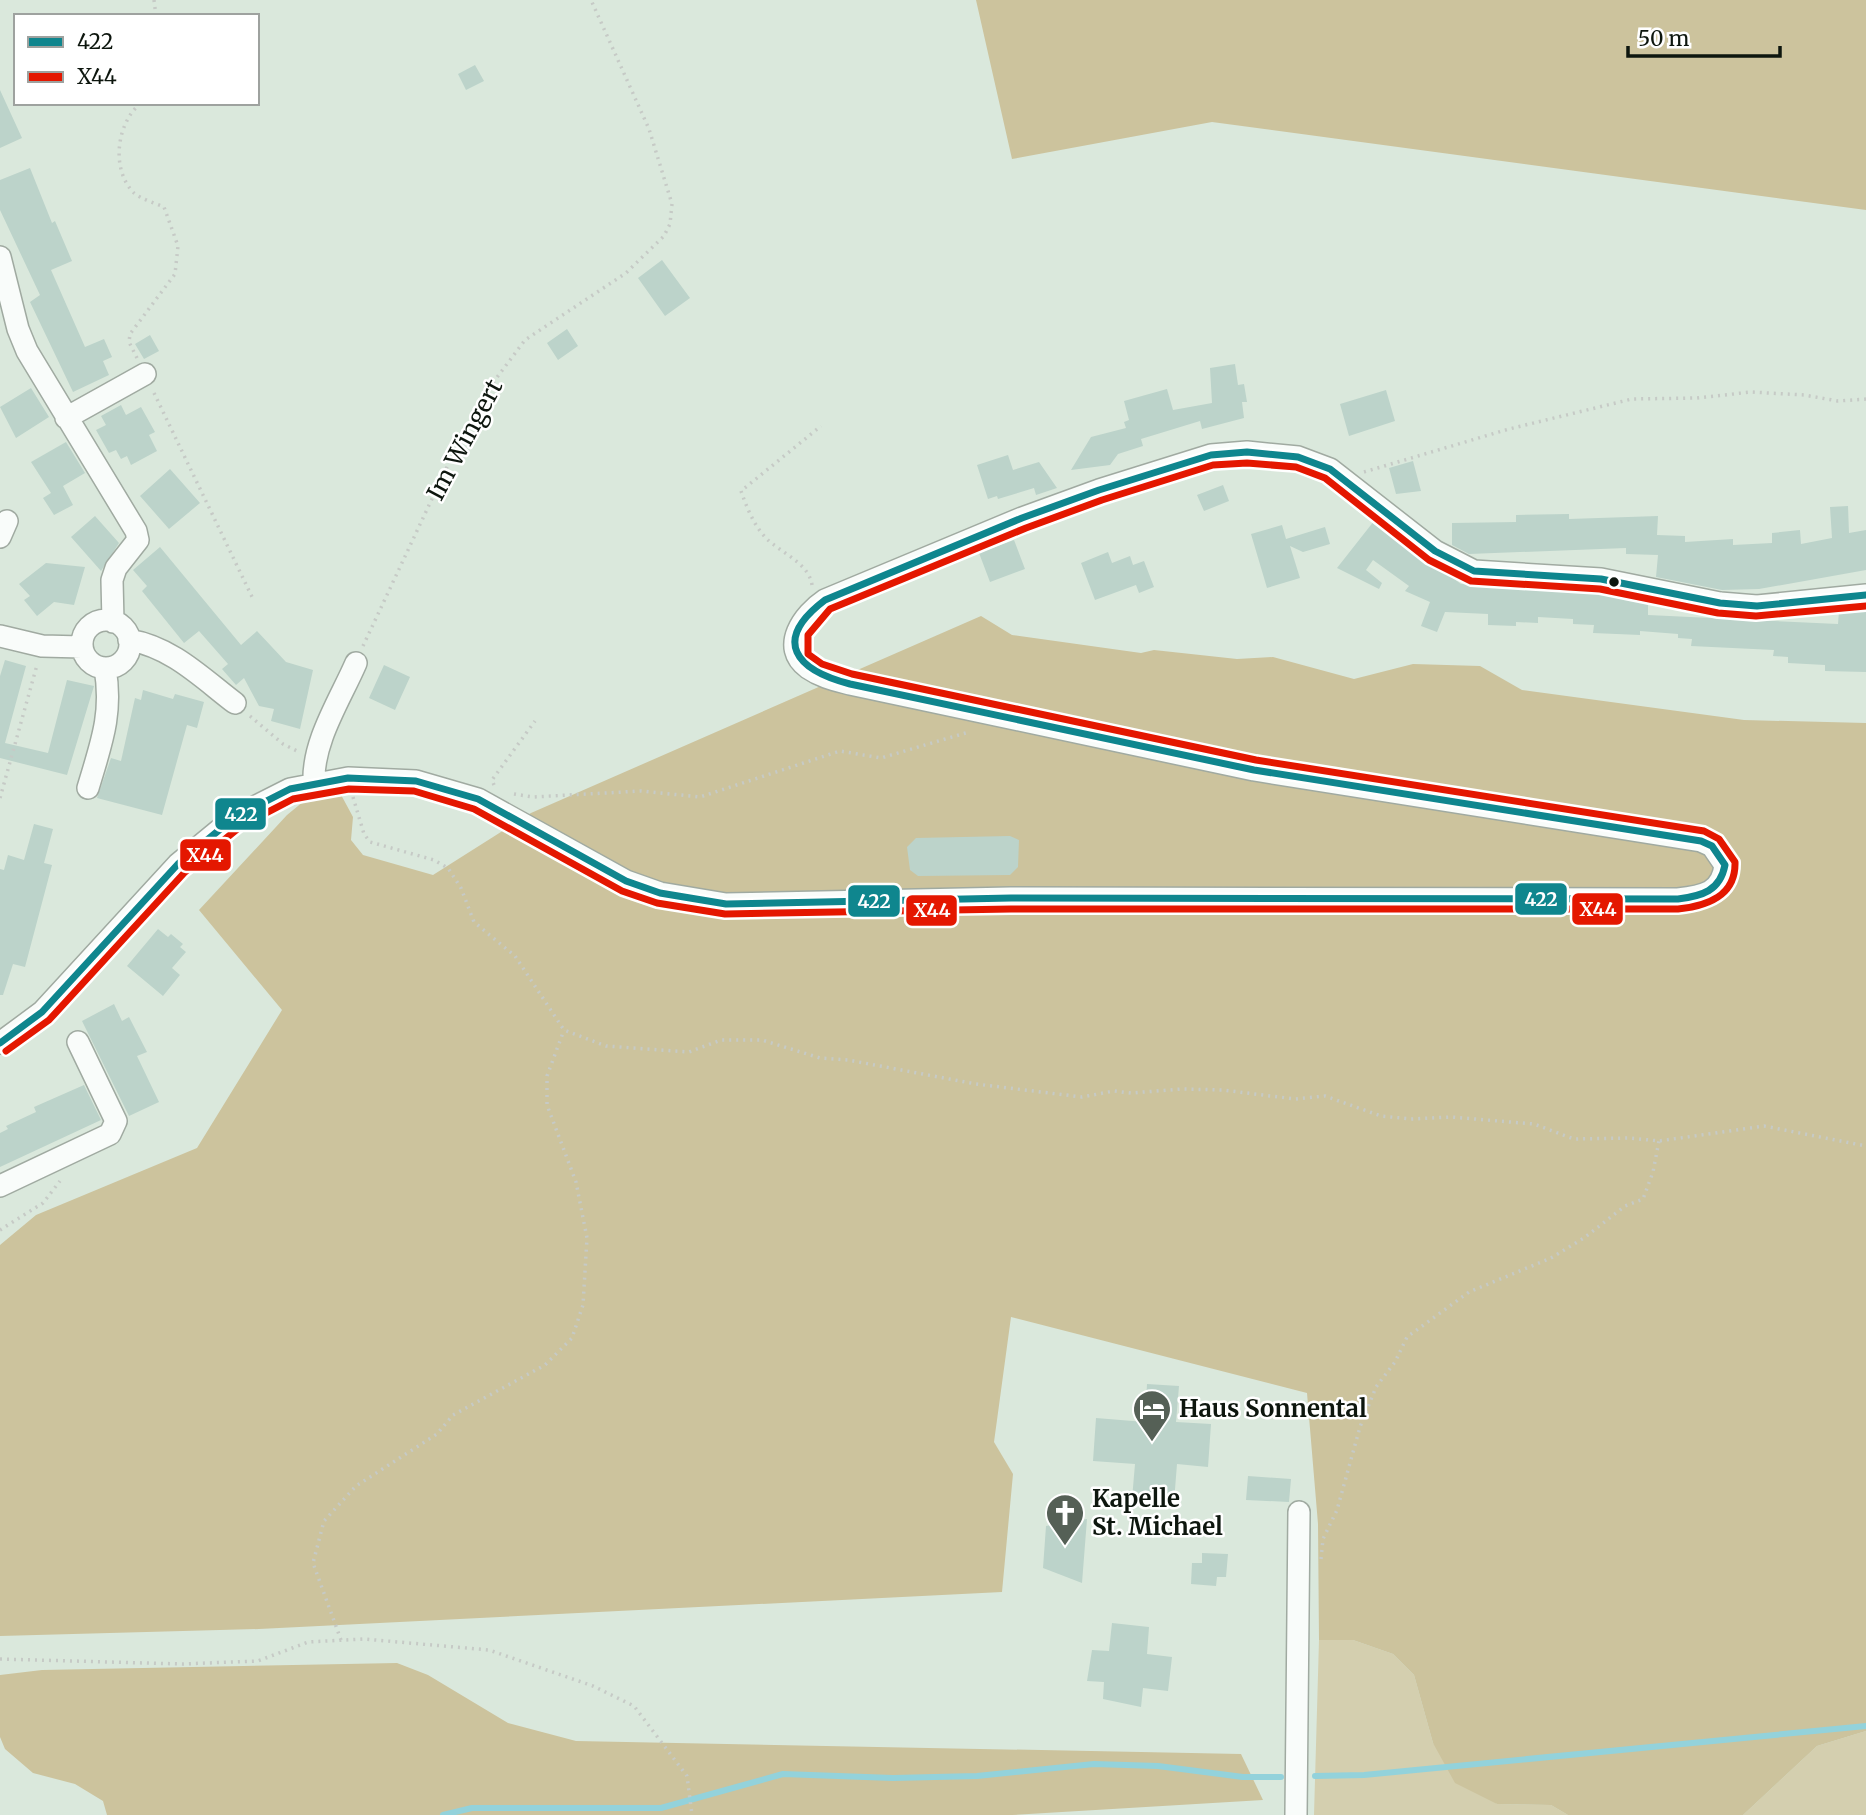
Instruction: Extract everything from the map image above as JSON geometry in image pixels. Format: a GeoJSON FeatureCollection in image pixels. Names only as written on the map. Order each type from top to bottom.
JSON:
{"type":"FeatureCollection","features":[{"type":"Feature","properties":{"kind":"street"},"geometry":{"type":"LineString","coordinates":[[0,257],[22,340],[66,418],[136,531],[138,540],[116,568],[112,580],[113,622]]}},
{"type":"Feature","properties":{"kind":"street"},"geometry":{"type":"LineString","coordinates":[[66,418],[145,374]]}},
{"type":"Feature","properties":{"kind":"street"},"geometry":{"type":"LineString","coordinates":[[0,1043],[42,1012],[136,908],[208,838],[258,804],[290,789],[348,778],[416,781],[478,799],[626,881],[660,893],[726,904],[1011,898],[1678,899],[1710,893],[1723,877],[1725,865],[1720,855],[1701,841],[1254,770],[850,684],[813,671],[796,653],[794,639],[801,622],[818,604],[927,557],[1086,495],[1211,455],[1274,453],[1330,469],[1435,551],[1474,571],[1601,579],[1720,603],[1757,606],[1866,595]]}},
{"type":"Feature","properties":{"kind":"street"},"geometry":{"type":"LineString","coordinates":[[101,621],[113,622],[126,632],[129,640],[124,660],[105,668],[94,666],[85,658],[83,635],[90,626],[101,621]]}},
{"type":"Feature","properties":{"kind":"street"},"geometry":{"type":"LineString","coordinates":[[0,636],[42,646],[82,647]]}},
{"type":"Feature","properties":{"kind":"street"},"geometry":{"type":"LineString","coordinates":[[129,640],[151,644],[167,651],[235,703]]}},
{"type":"Feature","properties":{"kind":"street"},"geometry":{"type":"LineString","coordinates":[[314,783],[316,759],[355,663]]}},
{"type":"Feature","properties":{"kind":"street"},"geometry":{"type":"LineString","coordinates":[[88,788],[109,707],[105,668]]}},
{"type":"Feature","properties":{"kind":"street"},"geometry":{"type":"LineString","coordinates":[[0,1186],[115,1129],[116,1121],[78,1042]]}},
{"type":"Feature","properties":{"kind":"street"},"geometry":{"type":"LineString","coordinates":[[1297,1805],[1299,1512]]}},
{"type":"Feature","properties":{"kind":"path","name":"Im Wingert"},"geometry":{"type":"LineString","coordinates":[[355,663],[446,469],[486,392],[524,340],[626,273],[664,236],[670,224],[672,204],[649,129],[591,0]]}},
{"type":"Feature","properties":{"kind":"path"},"geometry":{"type":"LineString","coordinates":[[139,105],[126,122],[118,148],[122,170],[134,192],[164,207],[178,246],[175,274],[130,334],[129,342],[254,601]]}},
{"type":"Feature","properties":{"kind":"path"},"geometry":{"type":"LineString","coordinates":[[1346,480],[1395,461],[1632,399],[1698,398],[1751,392],[1804,395],[1838,401],[1866,399]]}},
{"type":"Feature","properties":{"kind":"path"},"geometry":{"type":"LineString","coordinates":[[818,604],[809,591],[813,582],[792,556],[768,540],[755,523],[741,491],[821,426]]}},
{"type":"Feature","properties":{"kind":"path"},"geometry":{"type":"LineString","coordinates":[[0,798],[42,646]]}},
{"type":"Feature","properties":{"kind":"path"},"geometry":{"type":"LineString","coordinates":[[235,703],[283,744],[316,759]]}},
{"type":"Feature","properties":{"kind":"path"},"geometry":{"type":"LineString","coordinates":[[506,793],[533,797],[641,791],[700,797],[840,751],[881,758],[908,751],[989,725],[995,713]]}},
{"type":"Feature","properties":{"kind":"path"},"geometry":{"type":"LineString","coordinates":[[478,799],[486,789],[494,787],[492,780],[535,721]]}},
{"type":"Feature","properties":{"kind":"path"},"geometry":{"type":"LineString","coordinates":[[348,778],[364,834],[370,842],[434,860],[448,868],[461,888],[474,922],[514,956],[564,1030],[606,1046],[689,1052],[721,1040],[762,1040],[820,1058],[848,1060],[976,1084],[1082,1097],[1114,1091],[1131,1093],[1182,1089],[1223,1090],[1295,1099],[1325,1096],[1381,1116],[1489,1119],[1534,1124],[1574,1139],[1630,1138],[1658,1141],[1765,1126],[1866,1146]]}},
{"type":"Feature","properties":{"kind":"path"},"geometry":{"type":"LineString","coordinates":[[341,1640],[313,1563],[324,1521],[356,1486],[438,1434],[453,1415],[545,1365],[572,1338],[583,1305],[587,1238],[576,1182],[548,1105],[547,1076],[564,1030]]}},
{"type":"Feature","properties":{"kind":"path"},"geometry":{"type":"LineString","coordinates":[[1297,1556],[1321,1561],[1323,1539],[1337,1510],[1360,1427],[1376,1387],[1395,1362],[1407,1337],[1469,1293],[1551,1258],[1584,1238],[1625,1206],[1643,1199],[1653,1172],[1658,1141]]}},
{"type":"Feature","properties":{"kind":"path"},"geometry":{"type":"LineString","coordinates":[[0,1230],[43,1203],[60,1182],[58,1158]]}},
{"type":"Feature","properties":{"kind":"path"},"geometry":{"type":"LineString","coordinates":[[0,1659],[182,1664],[258,1661],[308,1642],[364,1639],[489,1650],[593,1686],[634,1706],[676,1757],[688,1776],[692,1815]]}},
{"type":"Feature","properties":{"kind":"shaded area"},"geometry":{"type":"Polygon","coordinates":[[[976,0],[1866,0],[1866,210],[1212,122],[1012,159],[976,0]]]}},
{"type":"Feature","properties":{"kind":"shaded area"},"geometry":{"type":"Polygon","coordinates":[[[981,616],[1012,635],[1141,653],[1154,650],[1237,659],[1273,657],[1354,679],[1413,664],[1480,666],[1522,690],[1744,720],[1866,723],[1866,1731],[1817,1746],[1743,1815],[1568,1815],[1551,1805],[1497,1804],[1455,1783],[1433,1743],[1414,1675],[1393,1654],[1353,1640],[1319,1640],[1318,1524],[1307,1393],[1011,1317],[994,1442],[1013,1474],[1002,1592],[259,1629],[0,1636],[0,1245],[36,1215],[197,1148],[282,1010],[199,910],[287,815],[332,778],[353,817],[351,840],[363,855],[433,875],[531,813],[981,616]]]}},
{"type":"Feature","properties":{"kind":"shaded area"},"geometry":{"type":"Polygon","coordinates":[[[1319,1640],[1353,1640],[1393,1654],[1414,1675],[1433,1743],[1497,1804],[1551,1805],[1568,1815],[1314,1815],[1319,1640]]]}},
{"type":"Feature","properties":{"kind":"shaded area"},"geometry":{"type":"Polygon","coordinates":[[[397,1663],[428,1675],[508,1723],[576,1741],[1241,1754],[1263,1800],[1012,1815],[107,1815],[103,1801],[75,1784],[33,1773],[5,1749],[0,1737],[0,1675],[42,1670],[397,1663]]]}},
{"type":"Feature","properties":{"kind":"shaded area"},"geometry":{"type":"Polygon","coordinates":[[[1866,1731],[1866,1815],[1743,1815],[1817,1746],[1866,1731]]]}},
{"type":"Feature","properties":{"kind":"building"},"geometry":{"type":"Polygon","coordinates":[[[475,65],[484,81],[466,90],[458,74],[475,65]]]}},
{"type":"Feature","properties":{"kind":"building"},"geometry":{"type":"Polygon","coordinates":[[[0,90],[22,138],[0,148],[0,90]]]}},
{"type":"Feature","properties":{"kind":"building"},"geometry":{"type":"Polygon","coordinates":[[[30,168],[52,223],[55,221],[72,261],[51,270],[85,347],[104,339],[112,357],[103,361],[109,375],[73,392],[30,302],[40,295],[0,210],[0,180],[30,168]]]}},
{"type":"Feature","properties":{"kind":"building"},"geometry":{"type":"Polygon","coordinates":[[[662,260],[690,298],[665,316],[638,278],[662,260]]]}},
{"type":"Feature","properties":{"kind":"building"},"geometry":{"type":"Polygon","coordinates":[[[567,329],[578,346],[558,360],[547,343],[567,329]]]}},
{"type":"Feature","properties":{"kind":"building"},"geometry":{"type":"Polygon","coordinates":[[[150,335],[159,351],[144,359],[135,344],[150,335]]]}},
{"type":"Feature","properties":{"kind":"building"},"geometry":{"type":"Polygon","coordinates":[[[1235,364],[1238,385],[1244,384],[1247,402],[1242,402],[1244,418],[1202,429],[1200,421],[1141,439],[1143,446],[1118,454],[1110,465],[1071,470],[1091,437],[1126,428],[1124,422],[1129,420],[1124,401],[1167,389],[1173,410],[1212,403],[1210,368],[1235,364]]]}},
{"type":"Feature","properties":{"kind":"building"},"geometry":{"type":"Polygon","coordinates":[[[31,388],[49,417],[16,438],[0,407],[31,388]]]}},
{"type":"Feature","properties":{"kind":"building"},"geometry":{"type":"Polygon","coordinates":[[[1386,390],[1395,421],[1349,436],[1340,404],[1386,390]]]}},
{"type":"Feature","properties":{"kind":"building"},"geometry":{"type":"Polygon","coordinates":[[[121,405],[126,415],[141,407],[155,432],[149,435],[157,451],[131,465],[127,456],[121,459],[116,450],[109,453],[96,430],[106,425],[101,416],[121,405]]]}},
{"type":"Feature","properties":{"kind":"building"},"geometry":{"type":"Polygon","coordinates":[[[66,442],[85,473],[63,486],[73,505],[54,515],[43,498],[51,493],[31,462],[66,442]]]}},
{"type":"Feature","properties":{"kind":"building"},"geometry":{"type":"Polygon","coordinates":[[[1008,455],[1013,470],[1039,462],[1057,488],[1036,495],[1034,488],[998,499],[997,496],[988,499],[977,465],[1008,455]]]}},
{"type":"Feature","properties":{"kind":"building"},"geometry":{"type":"Polygon","coordinates":[[[1413,461],[1421,491],[1396,494],[1389,468],[1413,461]]]}},
{"type":"Feature","properties":{"kind":"building"},"geometry":{"type":"Polygon","coordinates":[[[170,469],[200,503],[169,529],[140,496],[170,469]]]}},
{"type":"Feature","properties":{"kind":"building"},"geometry":{"type":"Polygon","coordinates":[[[1223,485],[1229,501],[1204,511],[1197,495],[1223,485]]]}},
{"type":"Feature","properties":{"kind":"building"},"geometry":{"type":"Polygon","coordinates":[[[1848,506],[1849,533],[1866,530],[1866,570],[1759,589],[1722,590],[1656,577],[1658,555],[1626,554],[1626,548],[1469,554],[1452,545],[1452,523],[1516,522],[1516,515],[1569,514],[1569,519],[1658,516],[1657,535],[1685,536],[1685,542],[1733,539],[1733,545],[1772,543],[1772,533],[1800,530],[1801,544],[1832,538],[1830,507],[1848,506]]]}},
{"type":"Feature","properties":{"kind":"building"},"geometry":{"type":"Polygon","coordinates":[[[95,516],[119,543],[101,571],[71,537],[95,516]]]}},
{"type":"Feature","properties":{"kind":"building"},"geometry":{"type":"Polygon","coordinates":[[[1374,521],[1461,584],[1575,591],[1630,598],[1648,602],[1648,615],[1838,624],[1839,611],[1866,608],[1866,672],[1825,671],[1825,665],[1788,663],[1788,657],[1773,656],[1774,650],[1691,646],[1692,639],[1678,638],[1678,634],[1640,631],[1640,635],[1593,633],[1594,625],[1573,624],[1573,619],[1538,617],[1538,623],[1516,622],[1516,626],[1488,625],[1488,614],[1445,612],[1437,632],[1421,626],[1430,602],[1405,591],[1409,586],[1373,560],[1366,570],[1382,583],[1379,589],[1337,568],[1374,521]]]}},
{"type":"Feature","properties":{"kind":"building"},"geometry":{"type":"Polygon","coordinates":[[[1282,525],[1286,539],[1325,527],[1330,544],[1303,552],[1290,546],[1300,578],[1267,588],[1251,534],[1282,525]]]}},
{"type":"Feature","properties":{"kind":"building"},"geometry":{"type":"Polygon","coordinates":[[[1014,540],[1025,569],[990,582],[979,553],[1014,540]]]}},
{"type":"Feature","properties":{"kind":"building"},"geometry":{"type":"Polygon","coordinates":[[[160,547],[241,645],[257,631],[286,662],[313,670],[300,729],[271,721],[274,709],[259,706],[244,678],[236,685],[222,669],[228,664],[199,631],[184,643],[142,591],[147,586],[133,570],[160,547]]]}},
{"type":"Feature","properties":{"kind":"building"},"geometry":{"type":"Polygon","coordinates":[[[1108,552],[1112,563],[1130,556],[1133,565],[1144,561],[1154,587],[1139,593],[1136,585],[1095,600],[1081,563],[1108,552]]]}},
{"type":"Feature","properties":{"kind":"building"},"geometry":{"type":"Polygon","coordinates":[[[46,563],[85,567],[74,605],[54,602],[37,616],[24,600],[30,596],[19,584],[46,563]]]}},
{"type":"Feature","properties":{"kind":"building"},"geometry":{"type":"Polygon","coordinates":[[[5,660],[26,666],[5,743],[48,753],[67,680],[94,686],[67,775],[0,758],[0,676],[5,660]]]}},
{"type":"Feature","properties":{"kind":"building"},"geometry":{"type":"Polygon","coordinates":[[[384,665],[410,677],[395,710],[369,698],[384,665]]]}},
{"type":"Feature","properties":{"kind":"building"},"geometry":{"type":"Polygon","coordinates":[[[143,690],[173,699],[175,694],[204,702],[197,728],[187,725],[162,815],[97,798],[111,758],[121,761],[135,698],[141,700],[143,690]]]}},
{"type":"Feature","properties":{"kind":"building"},"geometry":{"type":"Polygon","coordinates":[[[34,824],[53,829],[44,863],[52,865],[25,967],[13,964],[3,995],[0,995],[0,869],[4,870],[8,855],[24,860],[34,824]]]}},
{"type":"Feature","properties":{"kind":"building"},"geometry":{"type":"Polygon","coordinates":[[[1010,836],[1019,840],[1018,867],[1010,875],[918,876],[910,870],[907,847],[916,838],[1010,836]]]}},
{"type":"Feature","properties":{"kind":"building"},"geometry":{"type":"Polygon","coordinates":[[[158,929],[168,937],[171,934],[183,944],[180,947],[186,952],[172,968],[180,975],[163,996],[127,966],[158,929]]]}},
{"type":"Feature","properties":{"kind":"building"},"geometry":{"type":"Polygon","coordinates":[[[114,1004],[122,1021],[129,1017],[147,1052],[137,1056],[159,1102],[129,1116],[82,1021],[114,1004]]]}},
{"type":"Feature","properties":{"kind":"building"},"geometry":{"type":"Polygon","coordinates":[[[84,1085],[101,1120],[0,1167],[0,1133],[8,1129],[6,1126],[36,1112],[34,1107],[84,1085]]]}},
{"type":"Feature","properties":{"kind":"building","name":"Haus Sonnental"},"geometry":{"type":"Polygon","coordinates":[[[1147,1384],[1179,1386],[1176,1422],[1211,1424],[1208,1467],[1177,1464],[1174,1502],[1132,1499],[1135,1464],[1093,1461],[1096,1418],[1145,1422],[1147,1384]]]}},
{"type":"Feature","properties":{"kind":"building"},"geometry":{"type":"Polygon","coordinates":[[[1248,1476],[1291,1479],[1289,1502],[1246,1500],[1248,1476]]]}},
{"type":"Feature","properties":{"kind":"building","name":"Kapelle St. Michael"},"geometry":{"type":"Polygon","coordinates":[[[1087,1519],[1082,1583],[1043,1568],[1046,1526],[1087,1519]]]}},
{"type":"Feature","properties":{"kind":"building"},"geometry":{"type":"Polygon","coordinates":[[[1202,1553],[1228,1554],[1226,1577],[1217,1577],[1216,1586],[1191,1584],[1192,1563],[1202,1563],[1202,1553]]]}},
{"type":"Feature","properties":{"kind":"building"},"geometry":{"type":"Polygon","coordinates":[[[1112,1623],[1149,1627],[1147,1654],[1172,1657],[1168,1691],[1143,1688],[1141,1707],[1103,1699],[1104,1682],[1087,1681],[1092,1650],[1109,1651],[1112,1623]]]}},
{"type":"Feature","properties":{"kind":"waterway"},"geometry":{"type":"LineString","coordinates":[[1315,1776],[1364,1775],[1866,1726]]}},
{"type":"Feature","properties":{"kind":"waterway"},"geometry":{"type":"LineString","coordinates":[[443,1815],[472,1808],[661,1808],[783,1774],[893,1778],[977,1776],[1094,1764],[1158,1766],[1243,1777],[1281,1777]]}},
{"type":"Feature","properties":{"kind":"transit line","name":"422"},"geometry":{"type":"LineString","coordinates":[[0,1043],[42,1012],[178,864],[235,817],[290,789],[348,778],[416,781],[478,799],[626,881],[660,893],[726,904],[1011,898],[1678,899],[1709,891],[1719,881],[1725,865],[1712,846],[1701,841],[1254,770],[850,684],[816,671],[804,662],[797,652],[795,641],[799,628],[808,615],[825,600],[1022,518],[1099,490],[1211,455],[1247,452],[1298,457],[1330,469],[1435,551],[1474,571],[1601,579],[1720,603],[1757,606],[1866,595]]}},
{"type":"Feature","properties":{"kind":"transit line","name":"X44"},"geometry":{"type":"LineString","coordinates":[[6,1051],[49,1020],[185,872],[241,826],[293,799],[349,789],[414,791],[474,809],[622,891],[657,903],[725,914],[1011,909],[1678,909],[1709,902],[1725,891],[1731,883],[1735,862],[1719,839],[1704,831],[1256,760],[852,674],[822,664],[808,654],[808,635],[830,609],[1026,528],[1102,500],[1213,465],[1247,463],[1296,467],[1325,478],[1429,560],[1471,581],[1600,589],[1718,613],[1756,616],[1866,606]]}},
{"type":"Feature","properties":{"kind":"place","name":"Haus Sonnental"},"geometry":{"type":"Point","coordinates":[1152,1443]}},
{"type":"Feature","properties":{"kind":"place","name":"Kapelle St. Michael"},"geometry":{"type":"Point","coordinates":[1065,1547]}}]}
